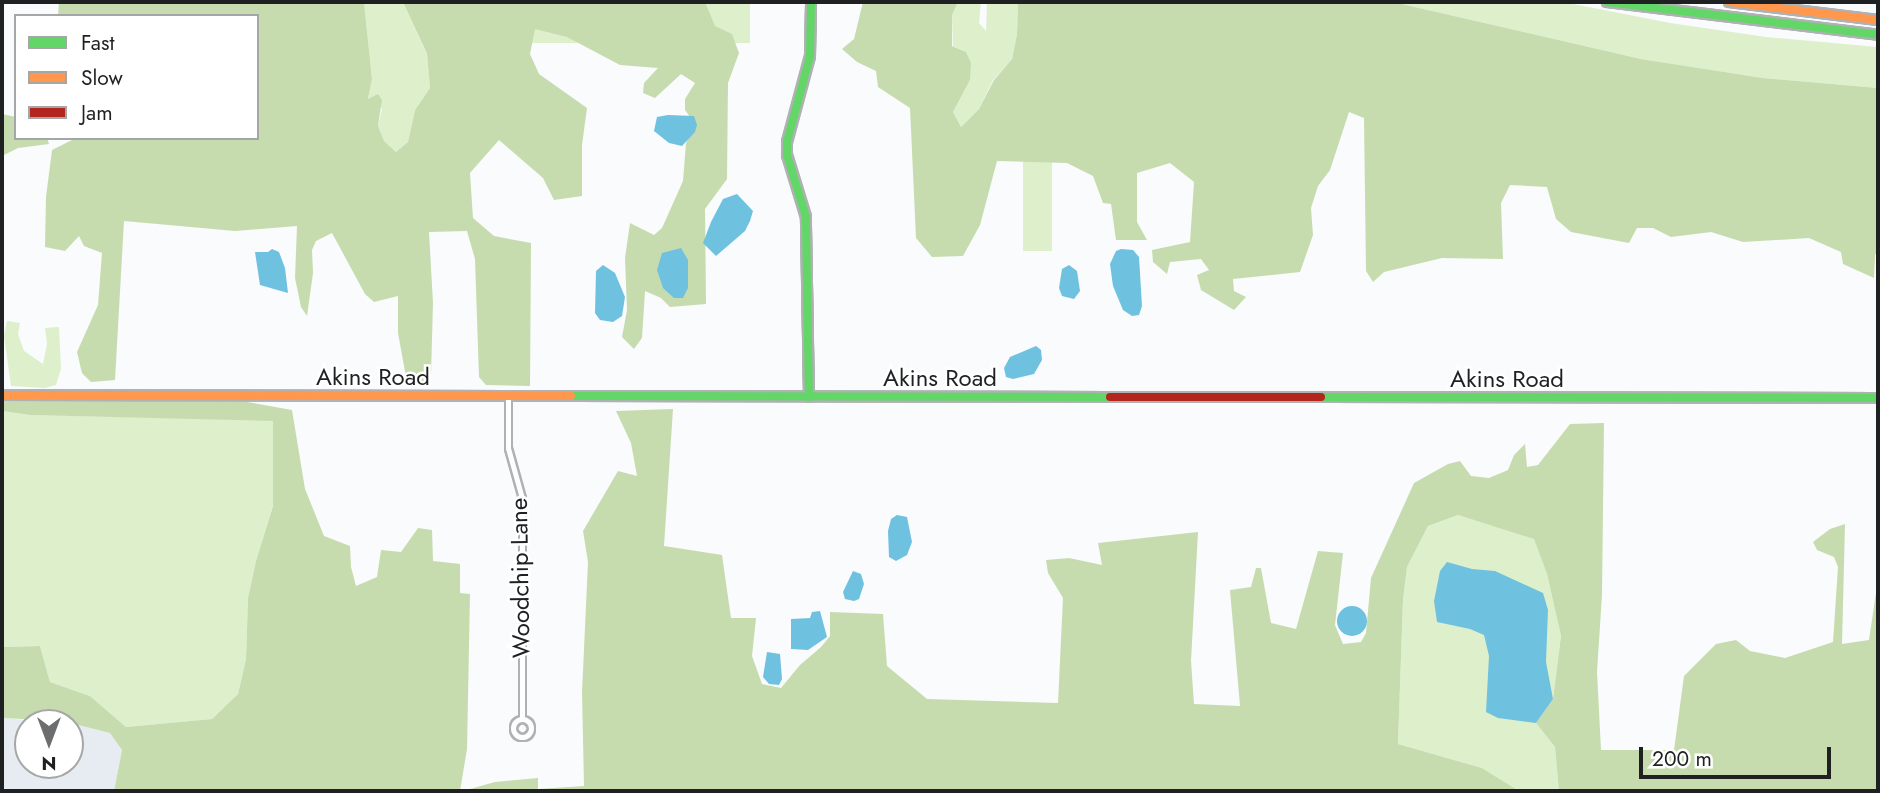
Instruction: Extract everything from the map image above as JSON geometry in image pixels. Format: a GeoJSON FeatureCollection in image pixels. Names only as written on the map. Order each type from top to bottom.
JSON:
{"type":"FeatureCollection","features":[{"type":"Feature","properties":{"kind":"main road"},"geometry":{"type":"LineString","coordinates":[[809,397],[807,228],[787,142],[810,56],[811,2]]}},
{"type":"Feature","properties":{"kind":"main road"},"geometry":{"type":"LineString","coordinates":[[1608,2],[1878,35]]}},
{"type":"Feature","properties":{"kind":"main road"},"geometry":{"type":"LineString","coordinates":[[1729,2],[1878,20]]}},
{"type":"Feature","properties":{"kind":"main road","name":"Akins Road"},"geometry":{"type":"LineString","coordinates":[[2,395],[1878,398]]}},
{"type":"Feature","properties":{"kind":"street","name":"Woodchip Lane"},"geometry":{"type":"LineString","coordinates":[[508,396],[508,448],[522,498],[522,719]]}},
{"type":"Feature","properties":{"kind":"shaded area"},"geometry":{"type":"Polygon","coordinates":[[[2,718],[14,719],[14,779],[84,779],[84,726],[110,733],[122,750],[114,791],[2,791],[2,718]]]}},
{"type":"Feature","properties":{"kind":"green space"},"geometry":{"type":"Polygon","coordinates":[[[59,2],[364,2],[372,79],[368,99],[378,94],[382,100],[378,126],[384,141],[396,152],[408,142],[415,110],[430,88],[427,54],[403,2],[705,2],[715,26],[732,34],[739,53],[728,83],[727,179],[705,209],[706,304],[670,307],[661,298],[645,291],[642,338],[634,349],[622,337],[627,310],[625,258],[630,223],[654,235],[662,228],[683,181],[686,143],[695,124],[685,110],[685,99],[695,83],[681,74],[655,98],[643,93],[644,83],[658,68],[620,65],[567,37],[535,29],[530,54],[539,74],[587,108],[582,145],[582,196],[554,200],[543,178],[499,140],[470,173],[473,218],[494,236],[531,243],[530,386],[486,385],[479,377],[475,259],[467,231],[429,232],[433,303],[431,374],[420,385],[406,377],[398,333],[398,296],[374,302],[365,294],[332,233],[316,241],[312,250],[313,273],[307,316],[301,307],[295,278],[297,226],[235,231],[124,221],[115,380],[91,382],[82,373],[77,352],[98,305],[102,253],[84,246],[79,236],[65,251],[45,247],[46,197],[52,150],[72,140],[259,140],[259,14],[58,14],[59,2]]]}},
{"type":"Feature","properties":{"kind":"green space"},"geometry":{"type":"Polygon","coordinates":[[[364,2],[403,2],[427,55],[430,88],[415,110],[408,142],[396,152],[384,141],[378,126],[382,109],[374,98],[368,99],[372,79],[364,2]]]}},
{"type":"Feature","properties":{"kind":"green space"},"geometry":{"type":"Polygon","coordinates":[[[478,2],[750,2],[750,43],[478,43],[478,2]]]}},
{"type":"Feature","properties":{"kind":"green space"},"geometry":{"type":"Polygon","coordinates":[[[863,2],[958,2],[952,15],[952,46],[966,52],[971,63],[970,80],[953,112],[961,127],[979,109],[994,80],[1012,59],[1017,34],[1018,2],[1393,2],[1641,59],[1763,78],[1878,88],[1878,251],[1875,255],[1874,278],[1843,264],[1841,252],[1809,238],[1743,242],[1711,232],[1671,237],[1653,228],[1637,228],[1629,243],[1571,232],[1556,219],[1547,187],[1510,185],[1501,203],[1503,259],[1442,258],[1384,272],[1373,282],[1366,271],[1364,118],[1349,112],[1330,170],[1318,186],[1311,208],[1313,235],[1300,272],[1233,279],[1234,291],[1246,297],[1234,310],[1201,290],[1197,275],[1209,270],[1201,259],[1170,262],[1167,274],[1153,262],[1152,250],[1190,242],[1194,182],[1170,163],[1137,173],[1137,222],[1147,240],[1116,240],[1111,204],[1103,203],[1093,176],[1067,163],[997,161],[980,225],[963,256],[932,257],[916,238],[910,108],[878,87],[876,71],[857,62],[842,49],[854,39],[863,2]]]}},
{"type":"Feature","properties":{"kind":"green space"},"geometry":{"type":"Polygon","coordinates":[[[958,2],[981,2],[979,23],[986,31],[987,2],[1018,2],[1017,34],[1012,59],[993,80],[979,109],[961,127],[953,112],[970,80],[966,52],[953,46],[952,15],[958,2]]]}},
{"type":"Feature","properties":{"kind":"green space"},"geometry":{"type":"Polygon","coordinates":[[[1023,2],[1052,2],[1052,251],[1023,251],[1023,2]]]}},
{"type":"Feature","properties":{"kind":"green space"},"geometry":{"type":"Polygon","coordinates":[[[1393,2],[1563,2],[1670,23],[1766,37],[1878,47],[1878,88],[1763,78],[1641,59],[1393,2]]]}},
{"type":"Feature","properties":{"kind":"green space"},"geometry":{"type":"Polygon","coordinates":[[[2,114],[14,117],[14,140],[48,140],[49,144],[18,148],[2,156],[2,114]]]}},
{"type":"Feature","properties":{"kind":"green space"},"geometry":{"type":"Polygon","coordinates":[[[7,321],[20,323],[18,334],[24,351],[43,364],[47,344],[45,328],[59,327],[61,369],[56,385],[45,388],[11,386],[4,336],[7,321]]]}},
{"type":"Feature","properties":{"kind":"green space"},"geometry":{"type":"Polygon","coordinates":[[[2,400],[247,402],[292,410],[305,489],[324,536],[350,546],[351,567],[356,586],[377,577],[381,550],[401,552],[418,528],[432,530],[433,561],[460,564],[460,593],[470,594],[467,749],[460,791],[114,791],[122,750],[110,733],[84,726],[84,709],[14,709],[14,719],[2,718],[2,647],[40,646],[50,682],[90,696],[126,727],[212,719],[238,694],[246,659],[248,598],[273,506],[273,421],[30,415],[2,411],[2,400]]]}},
{"type":"Feature","properties":{"kind":"green space"},"geometry":{"type":"Polygon","coordinates":[[[673,409],[664,546],[722,555],[731,618],[756,618],[752,656],[762,684],[781,688],[800,665],[821,647],[830,636],[830,612],[883,614],[887,666],[927,699],[1058,703],[1063,598],[1048,573],[1046,560],[1069,558],[1102,565],[1098,543],[1198,532],[1191,661],[1194,704],[1240,706],[1230,590],[1251,587],[1256,568],[1261,568],[1271,623],[1296,629],[1318,551],[1343,553],[1335,625],[1343,644],[1361,642],[1366,633],[1371,578],[1414,483],[1448,464],[1460,461],[1471,476],[1489,478],[1508,470],[1514,455],[1525,444],[1527,467],[1538,465],[1570,424],[1604,423],[1602,595],[1597,672],[1601,750],[1674,750],[1684,676],[1716,644],[1736,640],[1750,651],[1785,658],[1833,642],[1838,567],[1834,557],[1817,550],[1813,542],[1830,529],[1845,524],[1842,644],[1869,640],[1878,579],[1878,791],[1559,791],[1555,747],[1536,723],[1553,699],[1561,636],[1547,574],[1534,539],[1458,515],[1428,526],[1407,567],[1403,600],[1398,744],[1482,768],[1519,791],[463,791],[495,782],[538,778],[538,789],[584,786],[582,692],[588,562],[583,531],[618,471],[637,476],[631,443],[616,411],[673,409]]]}},
{"type":"Feature","properties":{"kind":"green space"},"geometry":{"type":"Polygon","coordinates":[[[2,411],[30,415],[273,420],[274,502],[248,598],[246,659],[238,694],[212,719],[126,727],[90,696],[50,682],[40,646],[2,647],[2,411]]]}},
{"type":"Feature","properties":{"kind":"green space"},"geometry":{"type":"Polygon","coordinates":[[[1458,515],[1534,538],[1547,574],[1561,636],[1553,699],[1536,723],[1555,747],[1559,791],[1519,791],[1482,768],[1398,744],[1403,600],[1407,567],[1428,526],[1458,515]]]}},
{"type":"Feature","properties":{"kind":"water"},"geometry":{"type":"Polygon","coordinates":[[[694,116],[697,125],[695,132],[682,146],[669,143],[654,131],[657,117],[694,116]]]}},
{"type":"Feature","properties":{"kind":"water"},"geometry":{"type":"Polygon","coordinates":[[[737,194],[753,211],[750,221],[745,231],[716,256],[703,243],[723,199],[737,194]]]}},
{"type":"Feature","properties":{"kind":"water"},"geometry":{"type":"Polygon","coordinates":[[[681,248],[688,260],[688,288],[683,298],[674,298],[663,288],[657,270],[662,253],[681,248]]]}},
{"type":"Feature","properties":{"kind":"water"},"geometry":{"type":"Polygon","coordinates":[[[272,249],[279,252],[285,268],[288,293],[260,285],[255,252],[268,252],[272,249]]]}},
{"type":"Feature","properties":{"kind":"water"},"geometry":{"type":"Polygon","coordinates":[[[1133,250],[1139,257],[1142,306],[1139,315],[1132,316],[1123,310],[1113,286],[1110,264],[1116,251],[1133,250]]]}},
{"type":"Feature","properties":{"kind":"water"},"geometry":{"type":"Polygon","coordinates":[[[603,265],[615,273],[625,297],[622,316],[613,322],[600,320],[595,313],[596,271],[603,265]]]}},
{"type":"Feature","properties":{"kind":"water"},"geometry":{"type":"Polygon","coordinates":[[[1069,265],[1077,271],[1080,291],[1074,299],[1062,296],[1059,288],[1062,269],[1069,265]]]}},
{"type":"Feature","properties":{"kind":"water"},"geometry":{"type":"Polygon","coordinates":[[[1036,346],[1041,350],[1042,360],[1034,374],[1013,379],[1006,377],[1004,368],[1010,357],[1036,346]]]}},
{"type":"Feature","properties":{"kind":"water"},"geometry":{"type":"Polygon","coordinates":[[[897,515],[907,517],[912,542],[907,555],[896,561],[889,557],[888,531],[891,519],[897,515]]]}},
{"type":"Feature","properties":{"kind":"water"},"geometry":{"type":"Polygon","coordinates":[[[1447,562],[1472,569],[1495,571],[1543,593],[1548,610],[1546,662],[1553,699],[1536,723],[1498,718],[1486,712],[1489,656],[1484,635],[1437,622],[1434,601],[1440,571],[1447,562]]]}},
{"type":"Feature","properties":{"kind":"water"},"geometry":{"type":"Polygon","coordinates":[[[853,571],[861,574],[864,584],[859,599],[854,601],[845,599],[843,592],[853,571]]]}},
{"type":"Feature","properties":{"kind":"water"},"geometry":{"type":"Polygon","coordinates":[[[1352,606],[1363,610],[1367,621],[1363,632],[1352,636],[1341,632],[1337,621],[1341,610],[1352,606]]]}},
{"type":"Feature","properties":{"kind":"water"},"geometry":{"type":"Polygon","coordinates":[[[820,611],[827,637],[808,650],[791,649],[791,619],[810,618],[812,612],[820,611]]]}},
{"type":"Feature","properties":{"kind":"water"},"geometry":{"type":"Polygon","coordinates":[[[767,652],[780,654],[782,679],[779,685],[769,684],[763,677],[767,652]]]}},
{"type":"Feature","properties":{"kind":"traffic: fast"},"geometry":{"type":"LineString","coordinates":[[809,397],[806,217],[787,155],[787,142],[810,56],[811,2]]}},
{"type":"Feature","properties":{"kind":"traffic: fast"},"geometry":{"type":"LineString","coordinates":[[1607,2],[1878,35]]}},
{"type":"Feature","properties":{"kind":"traffic: fast"},"geometry":{"type":"LineString","coordinates":[[571,396],[1110,397]]}},
{"type":"Feature","properties":{"kind":"traffic: fast"},"geometry":{"type":"LineString","coordinates":[[1321,397],[1878,398]]}},
{"type":"Feature","properties":{"kind":"traffic: slow"},"geometry":{"type":"LineString","coordinates":[[1729,2],[1878,20]]}},
{"type":"Feature","properties":{"kind":"traffic: slow"},"geometry":{"type":"LineString","coordinates":[[2,395],[571,396]]}},
{"type":"Feature","properties":{"kind":"traffic: jam"},"geometry":{"type":"LineString","coordinates":[[1110,397],[1321,397]]}}]}
